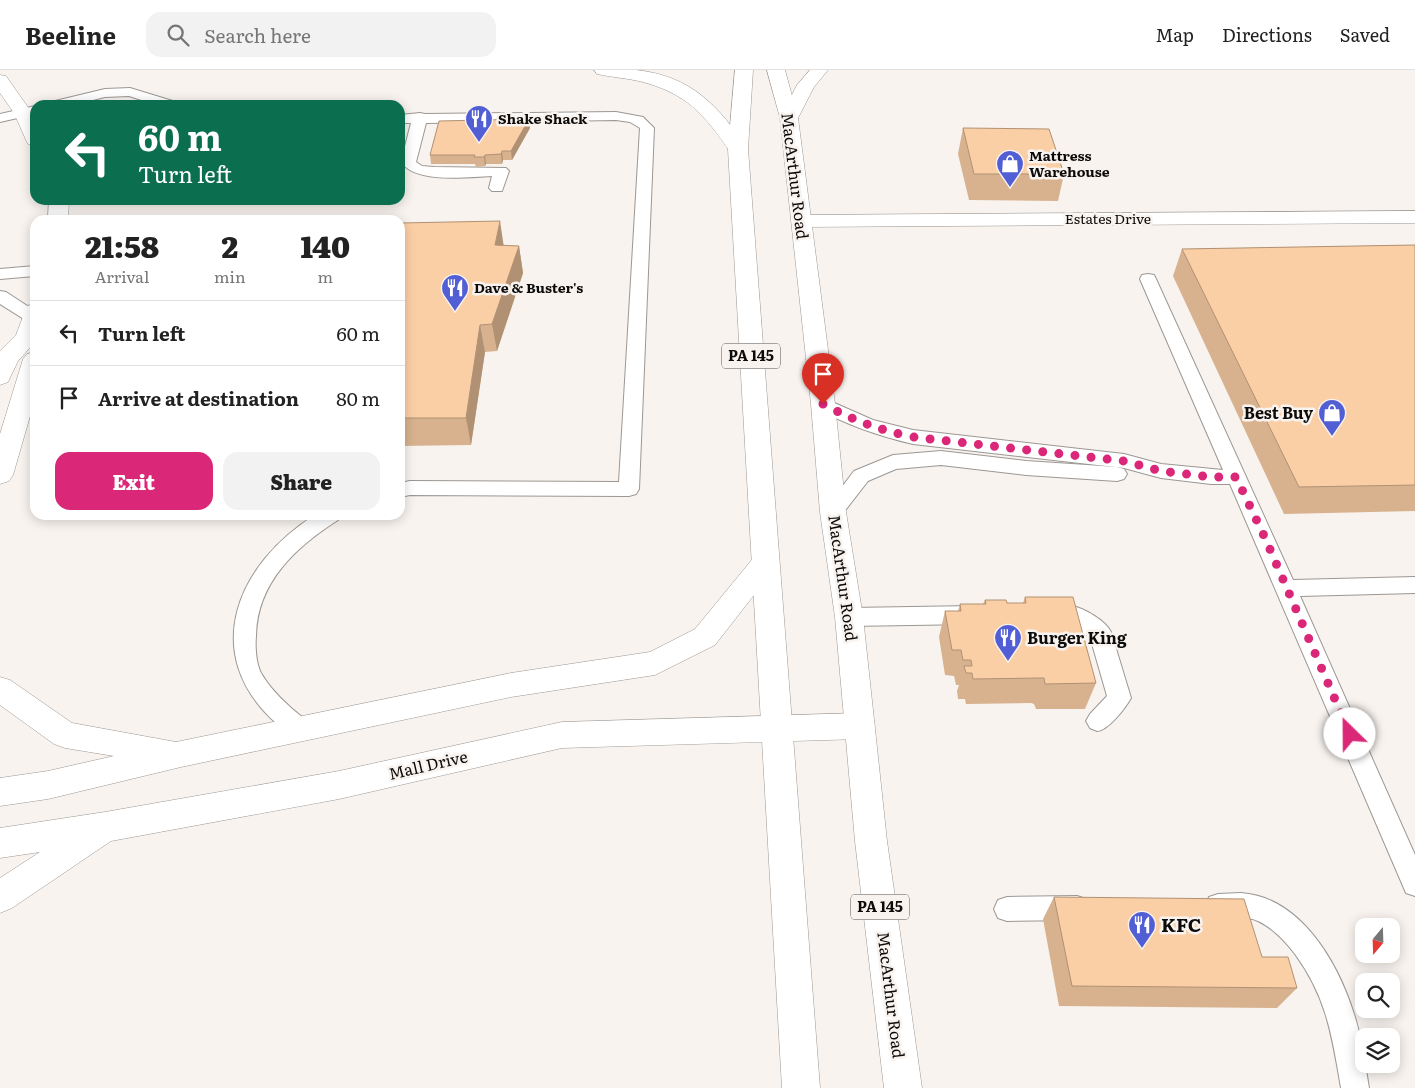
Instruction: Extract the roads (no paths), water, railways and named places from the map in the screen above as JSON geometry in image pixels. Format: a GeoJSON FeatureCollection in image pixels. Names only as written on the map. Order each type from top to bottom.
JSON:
{"type":"FeatureCollection","features":[{"type":"Feature","properties":{"kind":"main road"},"geometry":{"type":"LineString","coordinates":[[603,70],[643,76],[693,97],[714,115],[738,149]]}},
{"type":"Feature","properties":{"kind":"main road","name":"PA 145"},"geometry":{"type":"LineString","coordinates":[[744,70],[738,149],[801,1088]]}},
{"type":"Feature","properties":{"kind":"main road","name":"MacArthur Road"},"geometry":{"type":"LineString","coordinates":[[776,70],[789,118],[823,404],[833,512],[849,617],[871,841],[903,1088]]}},
{"type":"Feature","properties":{"kind":"main road"},"geometry":{"type":"LineString","coordinates":[[789,118],[806,85],[819,70]]}},
{"type":"Feature","properties":{"kind":"main road"},"geometry":{"type":"LineString","coordinates":[[0,80],[29,112]]}},
{"type":"Feature","properties":{"kind":"main road","name":"Estates Drive"},"geometry":{"type":"LineString","coordinates":[[801,221],[1415,217]]}},
{"type":"Feature","properties":{"kind":"main road"},"geometry":{"type":"LineString","coordinates":[[0,377],[7,358],[30,339]]}},
{"type":"Feature","properties":{"kind":"main road"},"geometry":{"type":"LineString","coordinates":[[0,475],[30,349]]}},
{"type":"Feature","properties":{"kind":"main road"},"geometry":{"type":"LineString","coordinates":[[0,792],[48,785],[181,754],[511,685],[655,664],[705,638],[765,563]]}},
{"type":"Feature","properties":{"kind":"main road"},"geometry":{"type":"LineString","coordinates":[[0,689],[66,735],[181,754]]}},
{"type":"Feature","properties":{"kind":"main road","name":"Mall Drive"},"geometry":{"type":"LineString","coordinates":[[0,843],[105,827],[339,785],[562,735],[860,726]]}},
{"type":"Feature","properties":{"kind":"main road"},"geometry":{"type":"LineString","coordinates":[[0,897],[105,827]]}},
{"type":"Feature","properties":{"kind":"lane"},"geometry":{"type":"LineString","coordinates":[[76,100],[105,93],[130,92],[155,100]]}},
{"type":"Feature","properties":{"kind":"lane"},"geometry":{"type":"LineString","coordinates":[[0,118],[29,112]]}},
{"type":"Feature","properties":{"kind":"lane"},"geometry":{"type":"LineString","coordinates":[[405,118],[616,116],[631,117],[642,121],[647,128],[629,489],[405,489]]}},
{"type":"Feature","properties":{"kind":"lane"},"geometry":{"type":"LineString","coordinates":[[420,117],[408,162],[411,166],[418,170],[430,171],[501,171],[497,188]]}},
{"type":"Feature","properties":{"kind":"lane"},"geometry":{"type":"LineString","coordinates":[[0,274],[30,271]]}},
{"type":"Feature","properties":{"kind":"lane"},"geometry":{"type":"LineString","coordinates":[[1148,279],[1415,884]]}},
{"type":"Feature","properties":{"kind":"lane"},"geometry":{"type":"LineString","coordinates":[[0,296],[30,332]]}},
{"type":"Feature","properties":{"kind":"lane"},"geometry":{"type":"LineString","coordinates":[[823,404],[854,421],[898,434],[1124,461],[1161,471],[1211,477],[1236,477]]}},
{"type":"Feature","properties":{"kind":"lane"},"geometry":{"type":"LineString","coordinates":[[833,512],[861,476],[892,462],[941,458],[1026,468],[1123,474],[1161,471]]}},
{"type":"Feature","properties":{"kind":"lane"},"geometry":{"type":"LineString","coordinates":[[300,729],[273,707],[249,674],[244,639],[247,610],[258,582],[274,560],[296,538],[323,520]]}},
{"type":"Feature","properties":{"kind":"lane"},"geometry":{"type":"LineString","coordinates":[[1286,588],[1415,585]]}},
{"type":"Feature","properties":{"kind":"lane"},"geometry":{"type":"LineString","coordinates":[[849,617],[998,615]]}},
{"type":"Feature","properties":{"kind":"lane"},"geometry":{"type":"LineString","coordinates":[[1035,615],[1072,616],[1100,632],[1119,698],[1098,721]]}},
{"type":"Feature","properties":{"kind":"lane"},"geometry":{"type":"LineString","coordinates":[[1195,906],[1253,906],[1273,914],[1293,932],[1324,975],[1336,1001],[1341,1016],[1355,1088]]}},
{"type":"Feature","properties":{"kind":"lane"},"geometry":{"type":"LineString","coordinates":[[1007,909],[1106,907]]}},
{"type":"Feature","properties":{"kind":"place","name":"Shake Shack"},"geometry":{"type":"Point","coordinates":[479,143]}},
{"type":"Feature","properties":{"kind":"place","name":"Mattress Warehouse"},"geometry":{"type":"Point","coordinates":[1010,188]}},
{"type":"Feature","properties":{"kind":"place","name":"Dave & Buster's"},"geometry":{"type":"Point","coordinates":[455,312]}},
{"type":"Feature","properties":{"kind":"place","name":"Best Buy"},"geometry":{"type":"Point","coordinates":[1332,437]}},
{"type":"Feature","properties":{"kind":"place","name":"Burger King"},"geometry":{"type":"Point","coordinates":[1008,662]}},
{"type":"Feature","properties":{"kind":"place","name":"KFC"},"geometry":{"type":"Point","coordinates":[1142,949]}}]}
